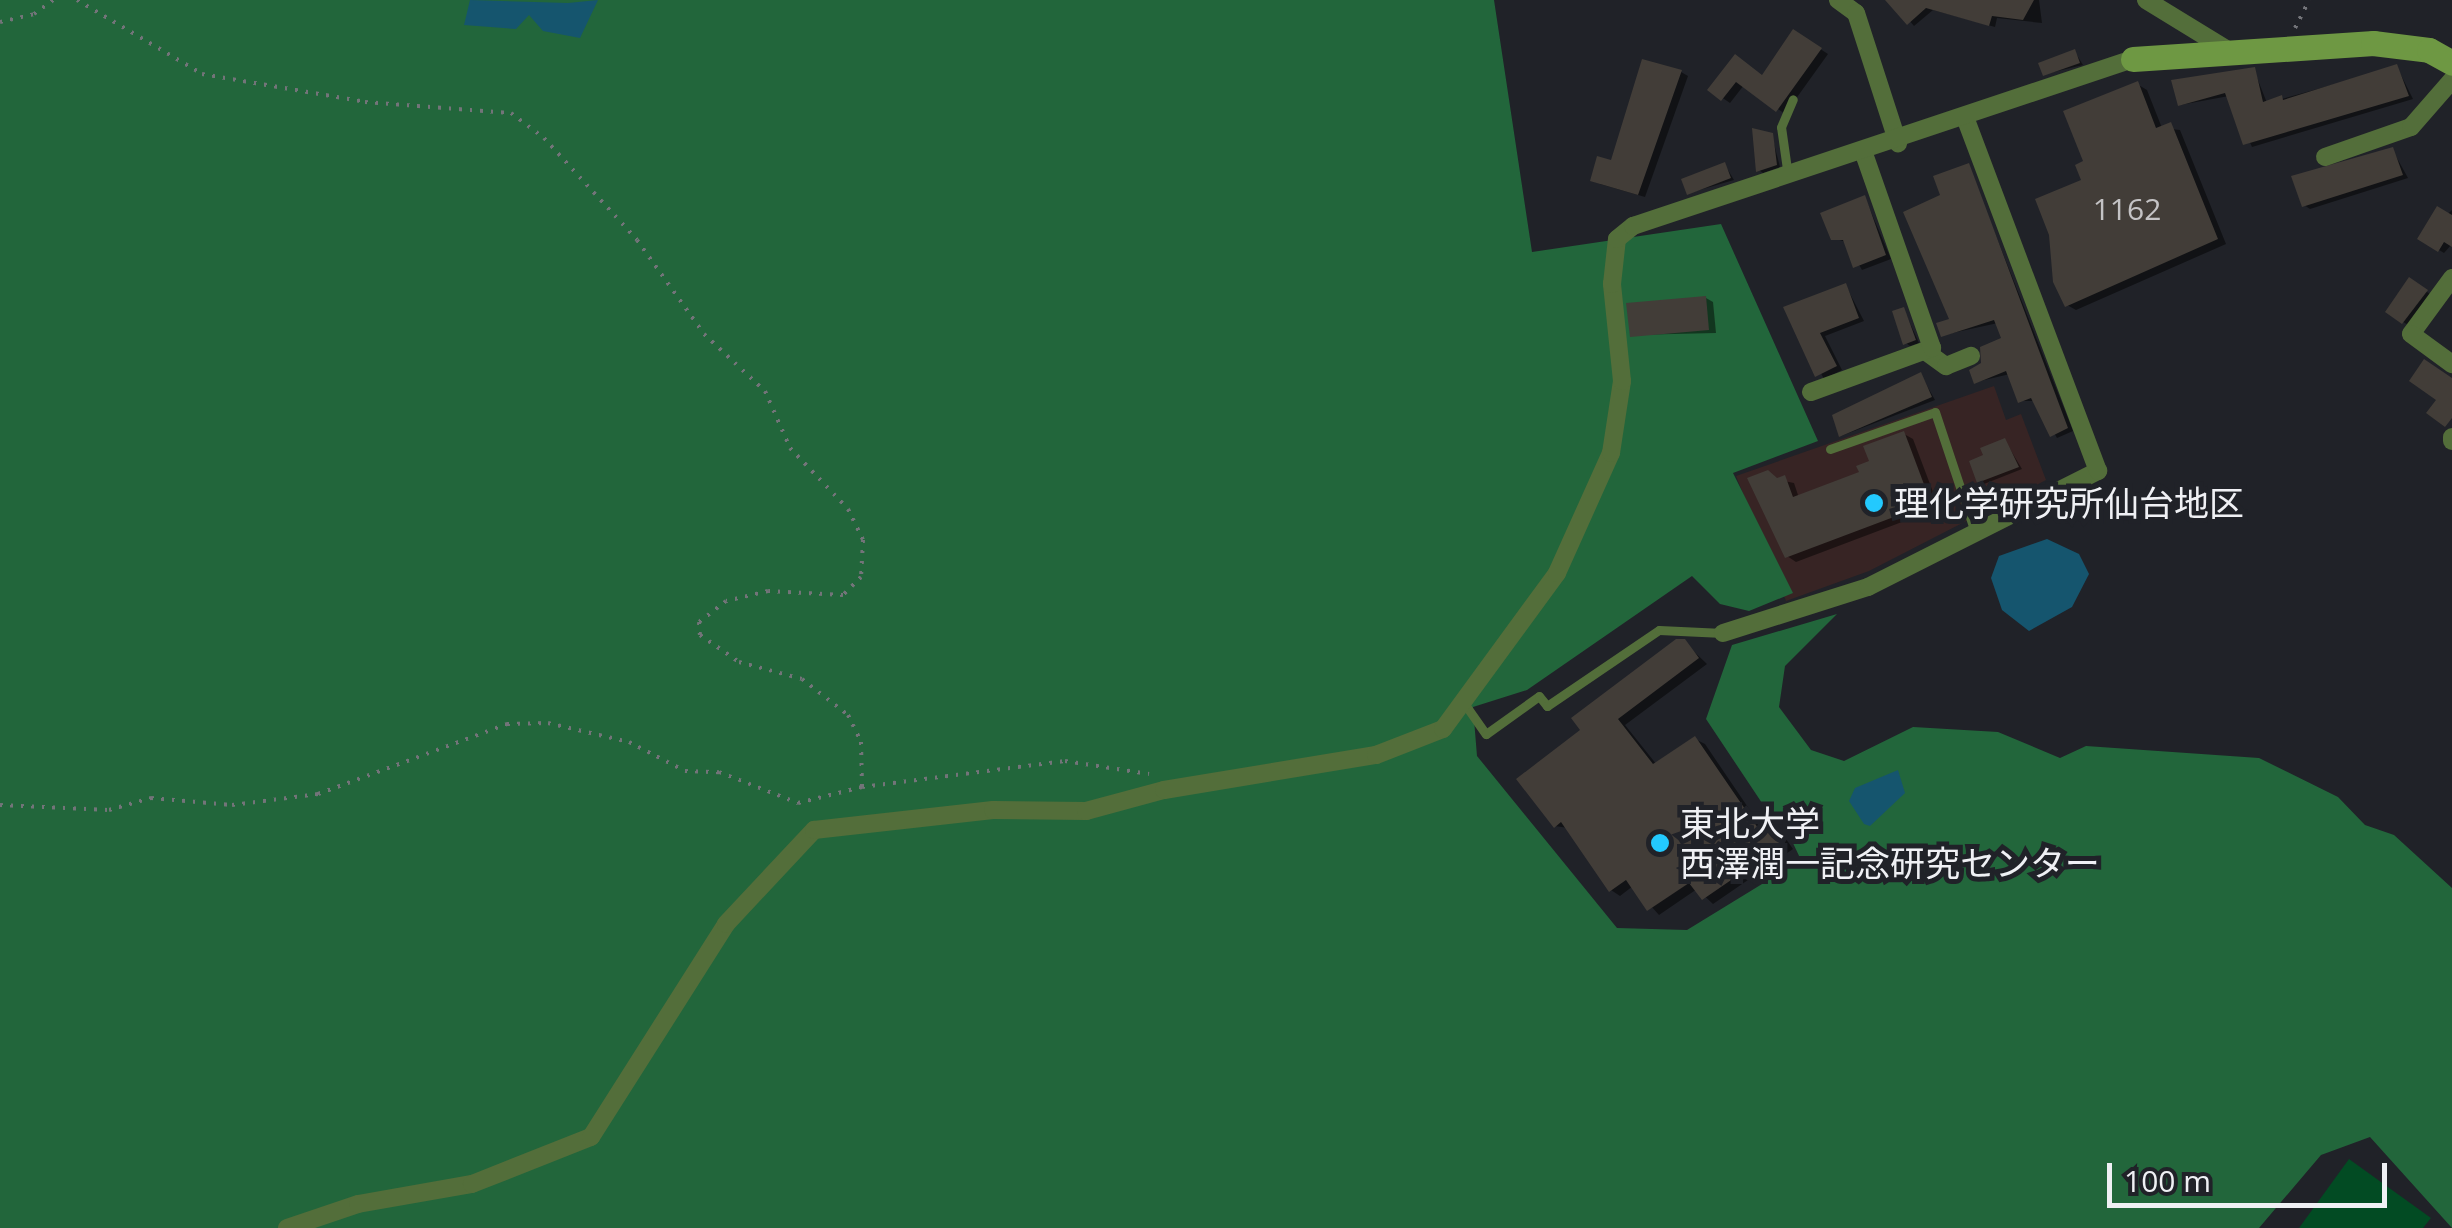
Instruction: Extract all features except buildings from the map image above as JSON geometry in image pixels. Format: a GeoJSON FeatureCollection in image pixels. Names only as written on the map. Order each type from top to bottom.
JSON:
{"type":"FeatureCollection","features":[{"type":"Feature","properties":{"kind":"street"},"geometry":{"type":"LineString","coordinates":[[1838,0],[1856,13],[1898,143]]}},
{"type":"Feature","properties":{"kind":"street"},"geometry":{"type":"LineString","coordinates":[[2146,0],[2231,52]]}},
{"type":"Feature","properties":{"kind":"street"},"geometry":{"type":"LineString","coordinates":[[287,1228],[358,1204],[472,1184],[591,1137],[726,924],[814,830],[993,810],[1086,811],[1187,786],[1376,755],[1443,729],[1557,573],[1612,453],[1622,381],[1612,284],[1617,240],[1633,226],[1898,143],[2133,59],[2373,43],[2429,50],[2452,63]]}},
{"type":"Feature","properties":{"kind":"street"},"geometry":{"type":"LineString","coordinates":[[2349,170],[2333,154],[2411,127],[2452,80]]}},
{"type":"Feature","properties":{"kind":"street"},"geometry":{"type":"LineString","coordinates":[[1724,634],[1868,587],[2098,472],[1966,120]]}},
{"type":"Feature","properties":{"kind":"street"},"geometry":{"type":"LineString","coordinates":[[1811,392],[1932,348],[1864,154]]}},
{"type":"Feature","properties":{"kind":"street"},"geometry":{"type":"LineString","coordinates":[[2452,278],[2411,334],[2452,364]]}},
{"type":"Feature","properties":{"kind":"street"},"geometry":{"type":"LineString","coordinates":[[1925,351],[1946,366],[1971,356]]}},
{"type":"Feature","properties":{"kind":"street"},"geometry":{"type":"LineString","coordinates":[[1844,380],[1852,399]]}},
{"type":"Feature","properties":{"kind":"lane"},"geometry":{"type":"LineString","coordinates":[[1789,178],[1781,127],[1792,99]]}},
{"type":"Feature","properties":{"kind":"lane"},"geometry":{"type":"LineString","coordinates":[[1830,449],[1935,412],[1976,534]]}},
{"type":"Feature","properties":{"kind":"lane"},"geometry":{"type":"LineString","coordinates":[[1464,703],[1486,734],[1539,696],[1547,706],[1659,630],[1724,634]]}},
{"type":"Feature","properties":{"kind":"path"},"geometry":{"type":"LineString","coordinates":[[0,22],[34,14],[53,0]]}},
{"type":"Feature","properties":{"kind":"path"},"geometry":{"type":"LineString","coordinates":[[77,0],[202,74],[366,102],[512,113],[544,138],[637,240],[704,334],[766,391],[790,448],[848,509],[863,540],[861,577],[843,595],[768,591],[726,601],[699,622],[700,634],[739,662],[802,679],[848,715],[861,742],[862,787]]}},
{"type":"Feature","properties":{"kind":"path"},"geometry":{"type":"LineString","coordinates":[[0,804],[109,810],[151,798],[232,806],[318,794],[507,724],[548,724],[629,742],[685,771],[718,772],[798,803],[862,787],[952,781],[1064,761],[1159,775],[1187,786]]}},
{"type":"Feature","properties":{"kind":"shaded area","name":"理化学研究所仙台地区"},"geometry":{"type":"Polygon","coordinates":[[[1994,386],[2006,420],[2021,414],[2046,480],[1869,571],[1786,601],[1736,476],[1994,386]]]}},
{"type":"Feature","properties":{"kind":"green space"},"geometry":{"type":"Polygon","coordinates":[[[0,0],[1494,0],[1532,252],[1721,224],[1818,441],[1733,473],[1793,593],[1749,611],[1720,604],[1692,576],[1527,690],[1473,707],[1477,756],[1617,928],[1687,930],[1801,860],[1782,820],[1764,806],[1706,719],[1732,645],[1837,614],[1785,666],[1779,707],[1811,750],[1844,761],[1913,727],[1998,732],[2060,758],[2086,746],[2259,758],[2338,797],[2365,825],[2394,835],[2452,888],[2452,1228],[2370,1137],[2321,1155],[2259,1228],[0,1228],[0,0]]]}},
{"type":"Feature","properties":{"kind":"green space"},"geometry":{"type":"Polygon","coordinates":[[[2349,1159],[2431,1218],[2423,1228],[2299,1228],[2349,1159]]]}},
{"type":"Feature","properties":{"kind":"water"},"geometry":{"type":"Polygon","coordinates":[[[470,0],[598,0],[580,38],[543,31],[529,15],[516,29],[464,25],[470,0]]]}},
{"type":"Feature","properties":{"kind":"water"},"geometry":{"type":"Polygon","coordinates":[[[2047,539],[2079,554],[2089,574],[2072,607],[2029,631],[2002,610],[1991,578],[1999,556],[2047,539]]]}},
{"type":"Feature","properties":{"kind":"water"},"geometry":{"type":"Polygon","coordinates":[[[1898,770],[1905,793],[1870,826],[1864,824],[1849,801],[1855,788],[1898,770]]]}},
{"type":"Feature","properties":{"kind":"place","name":"理化学研究所仙台地区"},"geometry":{"type":"Point","coordinates":[1874,503]}},
{"type":"Feature","properties":{"kind":"place","name":"東北大学 西澤潤一記念研究センター"},"geometry":{"type":"Point","coordinates":[1660,843]}}]}
